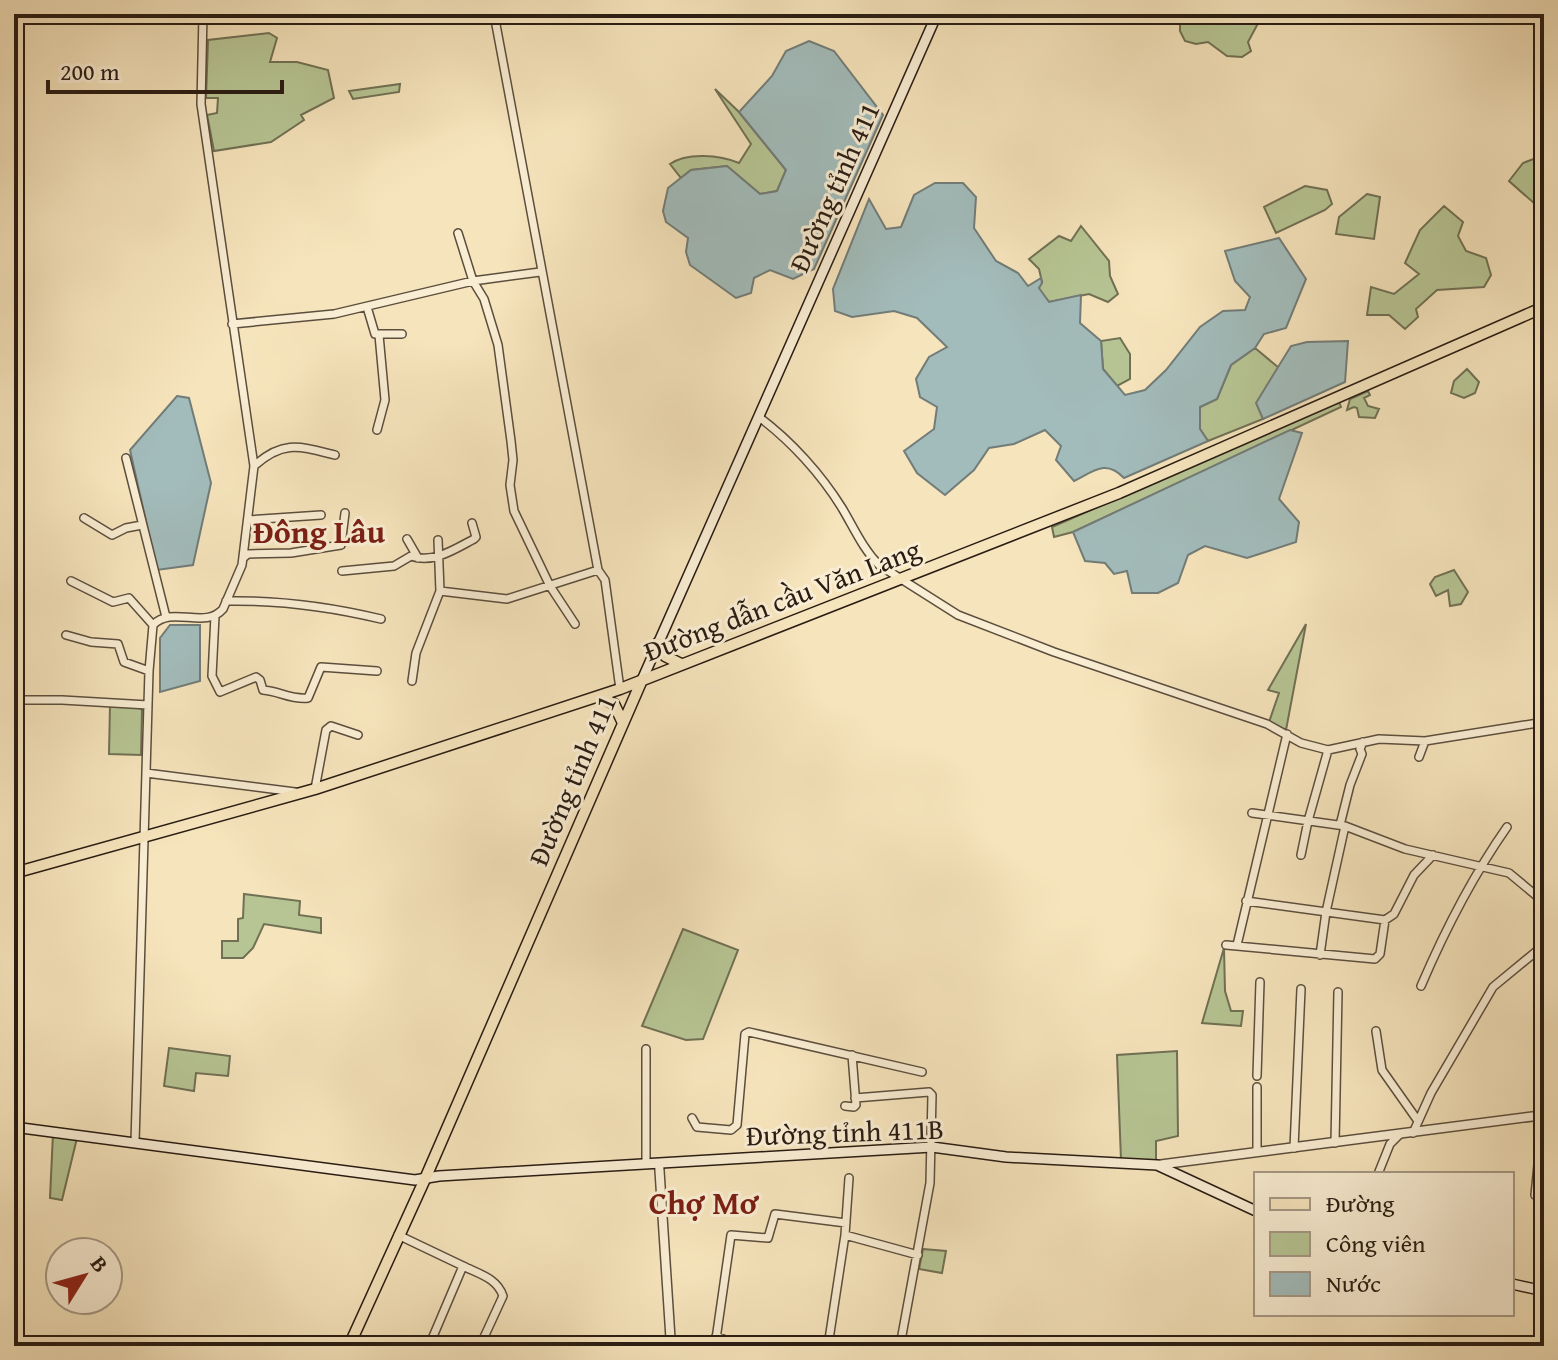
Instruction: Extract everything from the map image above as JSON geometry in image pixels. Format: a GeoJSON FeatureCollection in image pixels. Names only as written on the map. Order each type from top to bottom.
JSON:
{"type":"FeatureCollection","features":[{"type":"Feature","properties":{"kind":"main road","name":"Đường tỉnh 411"},"geometry":{"type":"LineString","coordinates":[[349,1346],[937,14]]}},
{"type":"Feature","properties":{"kind":"main road","name":"Đường dẫn cầu Văn Lang"},"geometry":{"type":"LineString","coordinates":[[14,873],[315,789],[620,689],[1119,493],[1544,307]]}},
{"type":"Feature","properties":{"kind":"main road"},"geometry":{"type":"LineString","coordinates":[[658,643],[665,656],[681,664]]}},
{"type":"Feature","properties":{"kind":"main road"},"geometry":{"type":"LineString","coordinates":[[600,696],[614,704],[623,724]]}},
{"type":"Feature","properties":{"kind":"main road","name":"Đường tỉnh 411B"},"geometry":{"type":"LineString","coordinates":[[14,1127],[399,1179],[932,1147],[1006,1157],[1157,1165],[1254,1210]]}},
{"type":"Feature","properties":{"kind":"main road"},"geometry":{"type":"LineString","coordinates":[[1514,1284],[1544,1291]]}},
{"type":"Feature","properties":{"kind":"street"},"geometry":{"type":"LineString","coordinates":[[153,625],[166,617],[215,616],[223,609],[243,558],[254,466],[201,104],[203,14]]}},
{"type":"Feature","properties":{"kind":"street"},"geometry":{"type":"LineString","coordinates":[[494,14],[598,570],[605,580],[620,689]]}},
{"type":"Feature","properties":{"kind":"street"},"geometry":{"type":"LineString","coordinates":[[458,233],[498,345],[513,460],[510,485],[514,511],[550,586],[575,624]]}},
{"type":"Feature","properties":{"kind":"street"},"geometry":{"type":"LineString","coordinates":[[232,324],[334,314],[473,281],[540,272]]}},
{"type":"Feature","properties":{"kind":"street"},"geometry":{"type":"LineString","coordinates":[[367,307],[373,331],[379,335],[402,334]]}},
{"type":"Feature","properties":{"kind":"street"},"geometry":{"type":"LineString","coordinates":[[377,430],[385,400],[379,335]]}},
{"type":"Feature","properties":{"kind":"street"},"geometry":{"type":"LineString","coordinates":[[759,417],[787,438],[834,497],[870,556],[879,565],[958,615],[1054,652],[1267,724],[1301,743],[1328,750],[1379,739],[1425,741],[1544,722]]}},
{"type":"Feature","properties":{"kind":"street"},"geometry":{"type":"LineString","coordinates":[[254,466],[270,452],[283,448],[335,455]]}},
{"type":"Feature","properties":{"kind":"street"},"geometry":{"type":"LineString","coordinates":[[126,458],[166,617]]}},
{"type":"Feature","properties":{"kind":"street"},"geometry":{"type":"LineString","coordinates":[[243,558],[248,554],[291,553],[341,545],[345,513]]}},
{"type":"Feature","properties":{"kind":"street"},"geometry":{"type":"LineString","coordinates":[[248,520],[321,515]]}},
{"type":"Feature","properties":{"kind":"street"},"geometry":{"type":"LineString","coordinates":[[84,518],[112,535],[142,525]]}},
{"type":"Feature","properties":{"kind":"street"},"geometry":{"type":"LineString","coordinates":[[342,571],[394,566],[411,556],[419,559],[439,556],[476,537],[472,523]]}},
{"type":"Feature","properties":{"kind":"street"},"geometry":{"type":"LineString","coordinates":[[407,539],[419,559]]}},
{"type":"Feature","properties":{"kind":"street"},"geometry":{"type":"LineString","coordinates":[[412,681],[416,653],[440,591],[438,540]]}},
{"type":"Feature","properties":{"kind":"street"},"geometry":{"type":"LineString","coordinates":[[440,591],[507,599],[598,570]]}},
{"type":"Feature","properties":{"kind":"street"},"geometry":{"type":"LineString","coordinates":[[71,581],[113,602],[129,598],[153,625],[135,1142]]}},
{"type":"Feature","properties":{"kind":"street"},"geometry":{"type":"LineString","coordinates":[[226,601],[264,601],[316,609],[333,608],[381,619]]}},
{"type":"Feature","properties":{"kind":"street"},"geometry":{"type":"LineString","coordinates":[[215,616],[212,676],[220,692],[256,677],[263,690],[277,691],[295,699],[308,698],[321,667],[377,671]]}},
{"type":"Feature","properties":{"kind":"street"},"geometry":{"type":"LineString","coordinates":[[66,635],[91,642],[118,644],[123,660],[149,671]]}},
{"type":"Feature","properties":{"kind":"street"},"geometry":{"type":"LineString","coordinates":[[14,700],[148,705]]}},
{"type":"Feature","properties":{"kind":"street"},"geometry":{"type":"LineString","coordinates":[[315,789],[326,730],[331,726],[358,735]]}},
{"type":"Feature","properties":{"kind":"street"},"geometry":{"type":"LineString","coordinates":[[1237,945],[1287,734]]}},
{"type":"Feature","properties":{"kind":"street"},"geometry":{"type":"LineString","coordinates":[[1419,757],[1425,741]]}},
{"type":"Feature","properties":{"kind":"street"},"geometry":{"type":"LineString","coordinates":[[1320,955],[1342,826],[1363,742]]}},
{"type":"Feature","properties":{"kind":"street"},"geometry":{"type":"LineString","coordinates":[[1301,855],[1328,750]]}},
{"type":"Feature","properties":{"kind":"street"},"geometry":{"type":"LineString","coordinates":[[146,773],[301,793]]}},
{"type":"Feature","properties":{"kind":"street"},"geometry":{"type":"LineString","coordinates":[[1252,813],[1342,826],[1389,844],[1480,865],[1515,876],[1544,902]]}},
{"type":"Feature","properties":{"kind":"street"},"geometry":{"type":"LineString","coordinates":[[1421,986],[1443,934],[1480,865],[1507,827]]}},
{"type":"Feature","properties":{"kind":"street"},"geometry":{"type":"LineString","coordinates":[[1246,901],[1385,920],[1394,914],[1414,875],[1433,855]]}},
{"type":"Feature","properties":{"kind":"street"},"geometry":{"type":"LineString","coordinates":[[1226,945],[1377,958],[1385,920]]}},
{"type":"Feature","properties":{"kind":"street"},"geometry":{"type":"LineString","coordinates":[[1413,1133],[1431,1093],[1493,987],[1544,945]]}},
{"type":"Feature","properties":{"kind":"street"},"geometry":{"type":"LineString","coordinates":[[1257,1076],[1260,982]]}},
{"type":"Feature","properties":{"kind":"street"},"geometry":{"type":"LineString","coordinates":[[1294,1148],[1301,989]]}},
{"type":"Feature","properties":{"kind":"street"},"geometry":{"type":"LineString","coordinates":[[1335,1143],[1338,992]]}},
{"type":"Feature","properties":{"kind":"street"},"geometry":{"type":"LineString","coordinates":[[1376,1031],[1382,1070],[1418,1121]]}},
{"type":"Feature","properties":{"kind":"street"},"geometry":{"type":"LineString","coordinates":[[692,1118],[697,1127],[731,1130],[737,1125],[747,1032],[922,1072]]}},
{"type":"Feature","properties":{"kind":"street"},"geometry":{"type":"LineString","coordinates":[[646,1049],[646,1163]]}},
{"type":"Feature","properties":{"kind":"street"},"geometry":{"type":"LineString","coordinates":[[845,1106],[855,1106],[852,1055]]}},
{"type":"Feature","properties":{"kind":"street"},"geometry":{"type":"LineString","coordinates":[[1257,1087],[1257,1152]]}},
{"type":"Feature","properties":{"kind":"street"},"geometry":{"type":"LineString","coordinates":[[855,1098],[931,1093],[930,1183],[900,1346]]}},
{"type":"Feature","properties":{"kind":"street"},"geometry":{"type":"LineString","coordinates":[[1157,1165],[1544,1115],[1535,1195]]}},
{"type":"Feature","properties":{"kind":"street"},"geometry":{"type":"LineString","coordinates":[[1379,1172],[1390,1144],[1399,1135]]}},
{"type":"Feature","properties":{"kind":"street"},"geometry":{"type":"LineString","coordinates":[[659,1163],[671,1346]]}},
{"type":"Feature","properties":{"kind":"street"},"geometry":{"type":"LineString","coordinates":[[828,1346],[845,1235],[849,1178]]}},
{"type":"Feature","properties":{"kind":"street"},"geometry":{"type":"LineString","coordinates":[[715,1346],[731,1235],[768,1238],[775,1214],[846,1223]]}},
{"type":"Feature","properties":{"kind":"street"},"geometry":{"type":"LineString","coordinates":[[398,1235],[494,1281],[502,1291],[503,1296],[480,1346]]}},
{"type":"Feature","properties":{"kind":"street"},"geometry":{"type":"LineString","coordinates":[[845,1235],[918,1255]]}},
{"type":"Feature","properties":{"kind":"street"},"geometry":{"type":"LineString","coordinates":[[429,1346],[463,1266]]}},
{"type":"Feature","properties":{"kind":"street"},"geometry":{"type":"LineString","coordinates":[[716,1336],[740,1346]]}},
{"type":"Feature","properties":{"kind":"green space"},"geometry":{"type":"Polygon","coordinates":[[[1180,14],[1263,14],[1248,42],[1251,51],[1242,57],[1227,56],[1208,42],[1196,44],[1185,41],[1180,31],[1180,14]]]}},
{"type":"Feature","properties":{"kind":"green space"},"geometry":{"type":"Polygon","coordinates":[[[269,33],[277,38],[270,62],[297,62],[328,70],[334,98],[301,115],[304,120],[271,142],[214,151],[207,115],[217,113],[218,98],[206,98],[208,40],[269,33]]]}},
{"type":"Feature","properties":{"kind":"green space"},"geometry":{"type":"Polygon","coordinates":[[[400,84],[399,92],[353,99],[349,91],[400,84]]]}},
{"type":"Feature","properties":{"kind":"green space"},"geometry":{"type":"Polygon","coordinates":[[[715,89],[739,112],[786,170],[777,191],[760,194],[727,166],[691,170],[681,178],[670,164],[685,158],[704,156],[739,163],[751,144],[715,89]]]}},
{"type":"Feature","properties":{"kind":"green space"},"geometry":{"type":"Polygon","coordinates":[[[1544,155],[1544,188],[1540,199],[1544,212],[1509,181],[1523,163],[1544,155]]]}},
{"type":"Feature","properties":{"kind":"green space"},"geometry":{"type":"Polygon","coordinates":[[[1305,186],[1327,190],[1332,204],[1276,233],[1264,207],[1305,186]]]}},
{"type":"Feature","properties":{"kind":"green space"},"geometry":{"type":"Polygon","coordinates":[[[1367,194],[1380,197],[1374,239],[1336,234],[1339,217],[1367,194]]]}},
{"type":"Feature","properties":{"kind":"green space"},"geometry":{"type":"Polygon","coordinates":[[[1444,206],[1463,222],[1458,236],[1466,251],[1486,258],[1491,275],[1484,287],[1437,290],[1416,309],[1418,317],[1405,329],[1389,315],[1367,315],[1371,287],[1394,294],[1419,274],[1405,263],[1420,230],[1444,206]]]}},
{"type":"Feature","properties":{"kind":"green space"},"geometry":{"type":"Polygon","coordinates":[[[1081,226],[1109,261],[1110,276],[1118,294],[1108,302],[1089,294],[1049,302],[1038,288],[1042,282],[1039,269],[1029,259],[1059,236],[1071,241],[1081,226]]]}},
{"type":"Feature","properties":{"kind":"green space"},"geometry":{"type":"Polygon","coordinates":[[[1120,338],[1130,354],[1130,379],[1117,386],[1103,369],[1101,341],[1120,338]]]}},
{"type":"Feature","properties":{"kind":"green space"},"geometry":{"type":"Polygon","coordinates":[[[1255,348],[1279,368],[1257,403],[1263,419],[1208,441],[1200,429],[1200,407],[1217,399],[1231,365],[1255,348]]]}},
{"type":"Feature","properties":{"kind":"green space"},"geometry":{"type":"Polygon","coordinates":[[[1467,369],[1479,382],[1475,393],[1464,398],[1451,393],[1454,381],[1467,369]]]}},
{"type":"Feature","properties":{"kind":"green space"},"geometry":{"type":"Polygon","coordinates":[[[1368,391],[1370,395],[1364,398],[1368,406],[1379,409],[1375,418],[1359,417],[1354,407],[1347,410],[1350,399],[1368,391]]]}},
{"type":"Feature","properties":{"kind":"green space"},"geometry":{"type":"Polygon","coordinates":[[[1339,402],[1341,407],[1073,532],[1054,537],[1052,527],[1339,402]]]}},
{"type":"Feature","properties":{"kind":"green space"},"geometry":{"type":"Polygon","coordinates":[[[1454,570],[1468,592],[1461,604],[1450,606],[1448,590],[1436,596],[1430,584],[1435,577],[1454,570]]]}},
{"type":"Feature","properties":{"kind":"green space"},"geometry":{"type":"Polygon","coordinates":[[[1306,624],[1286,730],[1269,722],[1279,693],[1268,690],[1306,624]]]}},
{"type":"Feature","properties":{"kind":"green space"},"geometry":{"type":"Polygon","coordinates":[[[110,705],[138,706],[142,710],[141,755],[109,754],[110,705]]]}},
{"type":"Feature","properties":{"kind":"green space"},"geometry":{"type":"Polygon","coordinates":[[[244,894],[300,901],[299,915],[321,918],[321,933],[264,924],[253,948],[243,958],[222,958],[222,941],[238,941],[238,919],[243,918],[244,894]]]}},
{"type":"Feature","properties":{"kind":"green space"},"geometry":{"type":"Polygon","coordinates":[[[683,929],[738,950],[703,1039],[686,1040],[642,1026],[683,929]]]}},
{"type":"Feature","properties":{"kind":"green space"},"geometry":{"type":"Polygon","coordinates":[[[1224,948],[1225,991],[1231,1011],[1243,1011],[1241,1026],[1202,1023],[1224,948]]]}},
{"type":"Feature","properties":{"kind":"green space"},"geometry":{"type":"Polygon","coordinates":[[[169,1048],[230,1056],[228,1076],[196,1073],[194,1091],[164,1086],[169,1048]]]}},
{"type":"Feature","properties":{"kind":"green space"},"geometry":{"type":"Polygon","coordinates":[[[1177,1051],[1178,1136],[1156,1141],[1156,1160],[1121,1160],[1117,1055],[1177,1051]]]}},
{"type":"Feature","properties":{"kind":"green space"},"geometry":{"type":"Polygon","coordinates":[[[53,1133],[77,1138],[62,1200],[50,1198],[53,1133]]]}},
{"type":"Feature","properties":{"kind":"green space"},"geometry":{"type":"Polygon","coordinates":[[[923,1249],[946,1251],[942,1273],[919,1269],[923,1249]]]}},
{"type":"Feature","properties":{"kind":"water"},"geometry":{"type":"Polygon","coordinates":[[[809,41],[834,51],[883,115],[814,269],[793,279],[770,270],[754,278],[751,293],[736,298],[690,265],[686,252],[688,238],[666,222],[663,211],[668,188],[691,170],[727,166],[760,194],[777,191],[786,170],[739,112],[772,76],[786,51],[809,41]]]}},
{"type":"Feature","properties":{"kind":"water"},"geometry":{"type":"Polygon","coordinates":[[[935,183],[963,183],[976,197],[974,228],[996,261],[1018,273],[1028,286],[1041,278],[1039,288],[1049,302],[1081,295],[1080,323],[1101,341],[1103,369],[1125,395],[1145,390],[1166,370],[1200,327],[1223,311],[1245,310],[1250,297],[1235,281],[1225,251],[1279,238],[1306,279],[1286,328],[1264,334],[1255,348],[1231,365],[1217,399],[1200,407],[1200,429],[1208,441],[1124,478],[1106,468],[1074,481],[1056,460],[1061,446],[1045,430],[1014,444],[989,448],[974,470],[945,495],[917,473],[904,451],[934,429],[937,407],[920,397],[916,379],[929,357],[947,347],[917,318],[894,311],[852,317],[835,311],[833,289],[869,199],[886,229],[901,227],[914,195],[935,183]]]}},
{"type":"Feature","properties":{"kind":"water"},"geometry":{"type":"Polygon","coordinates":[[[1348,341],[1345,382],[1263,419],[1256,403],[1291,346],[1307,342],[1348,341]]]}},
{"type":"Feature","properties":{"kind":"water"},"geometry":{"type":"Polygon","coordinates":[[[177,396],[189,398],[211,483],[193,565],[157,570],[130,450],[177,396]]]}},
{"type":"Feature","properties":{"kind":"water"},"geometry":{"type":"Polygon","coordinates":[[[1290,430],[1302,433],[1279,499],[1299,522],[1296,542],[1247,558],[1205,546],[1188,555],[1178,583],[1158,593],[1132,593],[1127,571],[1114,574],[1105,563],[1085,561],[1073,532],[1290,430]]]}},
{"type":"Feature","properties":{"kind":"water"},"geometry":{"type":"Polygon","coordinates":[[[170,625],[200,625],[200,681],[160,692],[160,638],[170,625]]]}},
{"type":"Feature","properties":{"kind":"district","name":"Đông Lâu"},"geometry":{"type":"Point","coordinates":[319,532]}},
{"type":"Feature","properties":{"kind":"district","name":"Chợ Mơ"},"geometry":{"type":"Point","coordinates":[704,1203]}}]}
